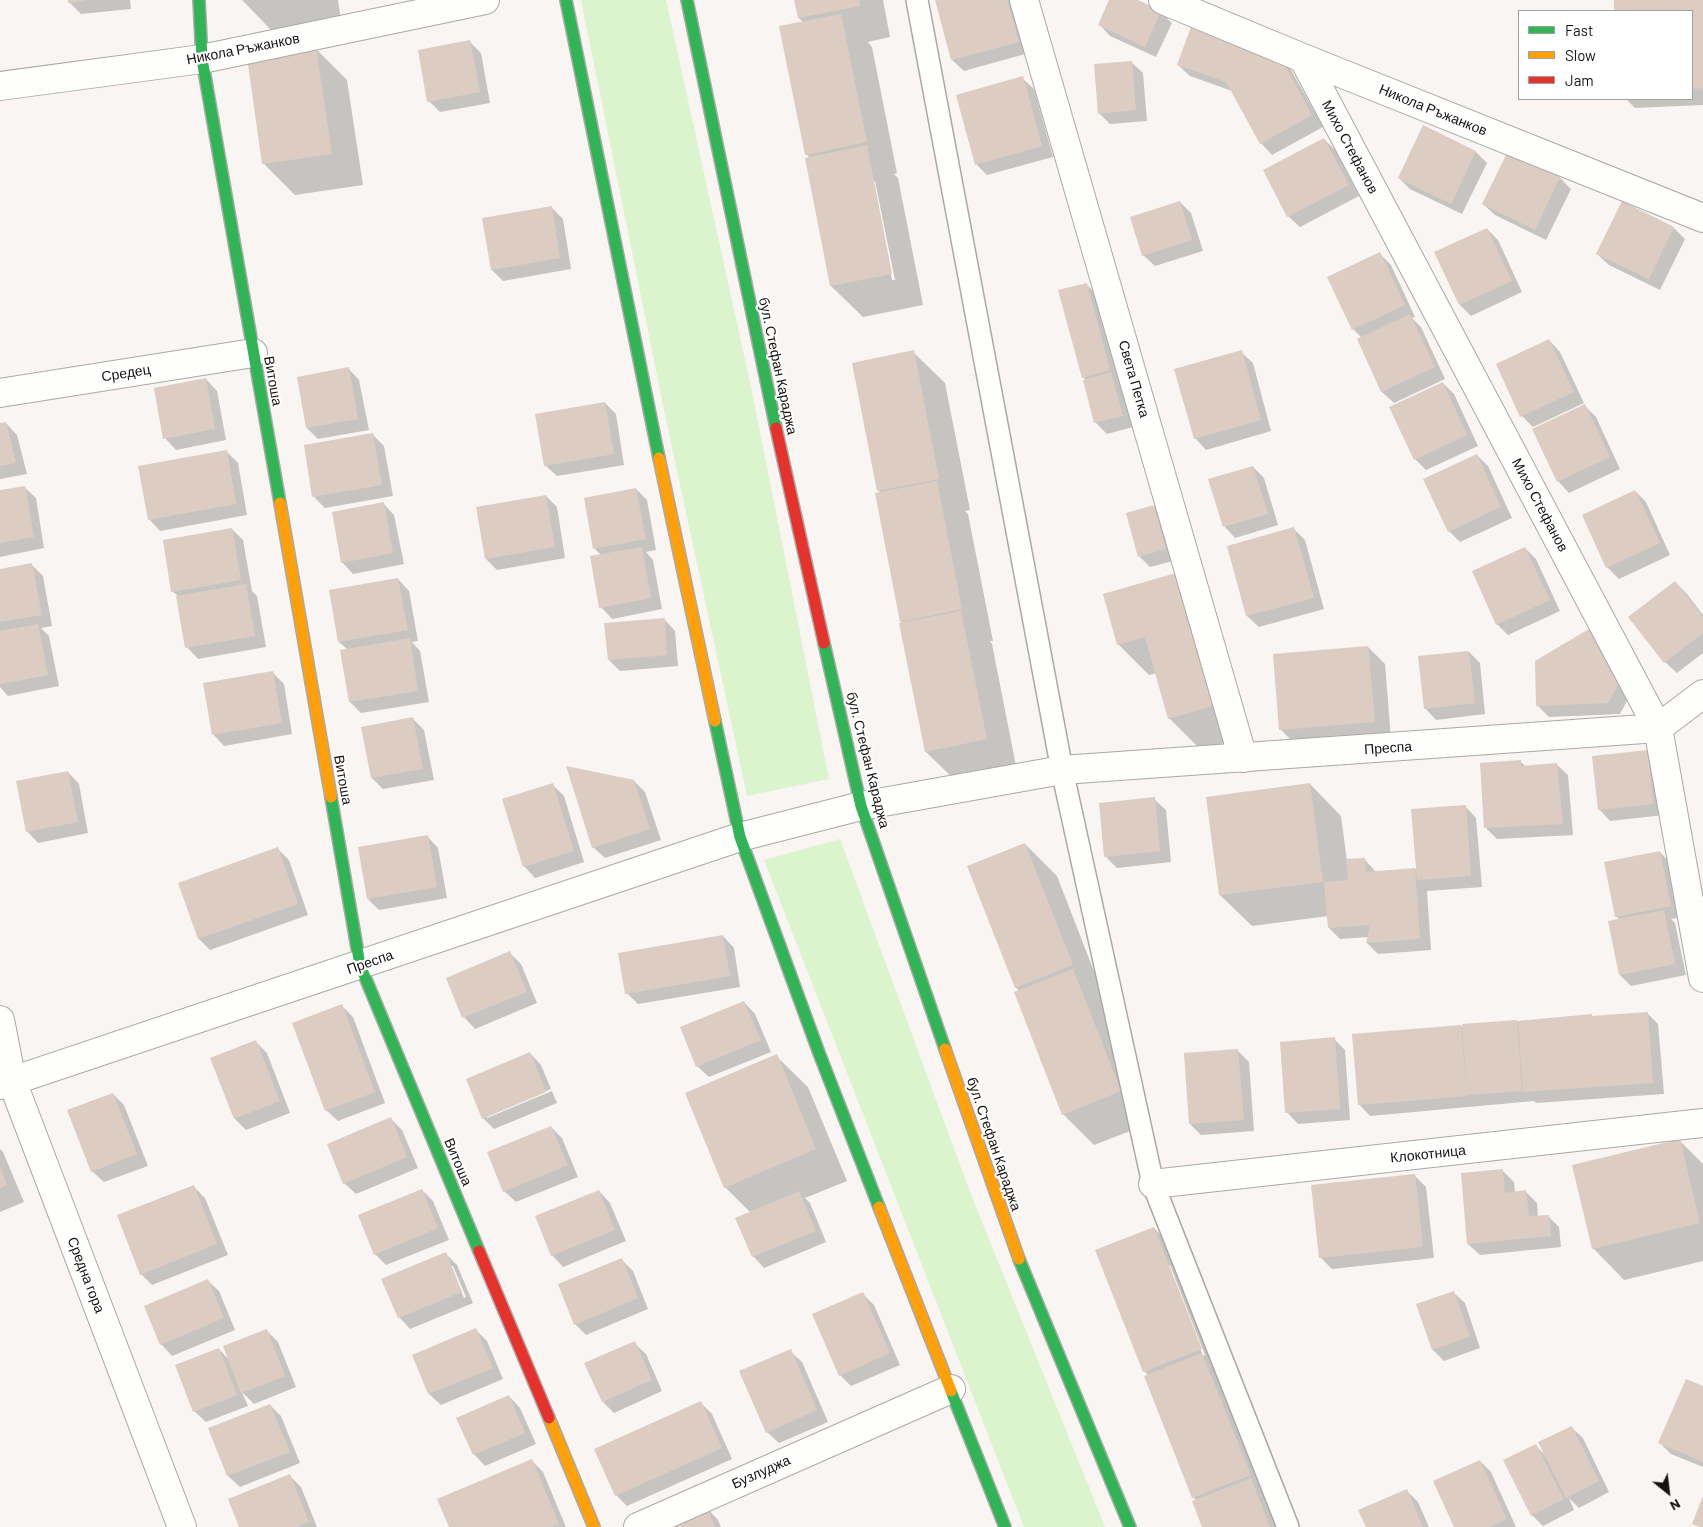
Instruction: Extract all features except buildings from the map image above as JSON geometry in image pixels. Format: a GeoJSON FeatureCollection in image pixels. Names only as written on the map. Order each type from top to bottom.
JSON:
{"type":"FeatureCollection","features":[{"type":"Feature","properties":{"kind":"street","name":"Витоша"},"geometry":{"type":"LineString","coordinates":[[199,0],[202,59],[360,965],[594,1527]]}},
{"type":"Feature","properties":{"kind":"street","name":"Никола Ръжанков"},"geometry":{"type":"LineString","coordinates":[[0,86],[202,59],[485,0]]}},
{"type":"Feature","properties":{"kind":"street"},"geometry":{"type":"LineString","coordinates":[[566,0],[647,405],[740,837],[819,1053],[1005,1527]]}},
{"type":"Feature","properties":{"kind":"street","name":"бул. Стефан Караджа"},"geometry":{"type":"LineString","coordinates":[[687,0],[765,378],[861,806],[1013,1244],[1130,1527]]}},
{"type":"Feature","properties":{"kind":"street","name":"Света Петка"},"geometry":{"type":"LineString","coordinates":[[1024,0],[1243,758]]}},
{"type":"Feature","properties":{"kind":"street","name":"Никола Ръжанков"},"geometry":{"type":"LineString","coordinates":[[1163,0],[1703,218]]}},
{"type":"Feature","properties":{"kind":"street","name":"Михо Стефанов"},"geometry":{"type":"LineString","coordinates":[[1303,58],[1658,728],[1703,978]]}},
{"type":"Feature","properties":{"kind":"street","name":"Средец"},"geometry":{"type":"LineString","coordinates":[[0,393],[253,353]]}},
{"type":"Feature","properties":{"kind":"street"},"geometry":{"type":"LineString","coordinates":[[1658,728],[1703,694]]}},
{"type":"Feature","properties":{"kind":"street","name":"Преспа"},"geometry":{"type":"LineString","coordinates":[[6,1083],[740,837],[861,806],[1062,770],[1658,728]]}},
{"type":"Feature","properties":{"kind":"street","name":"Средна гора"},"geometry":{"type":"LineString","coordinates":[[0,1020],[6,1083],[182,1527]]}},
{"type":"Feature","properties":{"kind":"street","name":"Клокотница"},"geometry":{"type":"LineString","coordinates":[[1153,1184],[1703,1123]]}},
{"type":"Feature","properties":{"kind":"street","name":"Бузлуджа"},"geometry":{"type":"LineString","coordinates":[[638,1527],[950,1389]]}},
{"type":"Feature","properties":{"kind":"lane"},"geometry":{"type":"LineString","coordinates":[[917,0],[1062,770],[1153,1184],[1288,1527]]}},
{"type":"Feature","properties":{"kind":"green space"},"geometry":{"type":"Polygon","coordinates":[[[581,0],[666,0],[751,387],[829,779],[747,796],[664,410],[581,0]]]}},
{"type":"Feature","properties":{"kind":"green space"},"geometry":{"type":"Polygon","coordinates":[[[840,839],[970,1192],[1105,1527],[1024,1527],[764,860],[840,839]]]}},
{"type":"Feature","properties":{"kind":"traffic: fast"},"geometry":{"type":"LineString","coordinates":[[199,0],[202,59],[280,503]]}},
{"type":"Feature","properties":{"kind":"traffic: fast"},"geometry":{"type":"LineString","coordinates":[[566,0],[659,458]]}},
{"type":"Feature","properties":{"kind":"traffic: fast"},"geometry":{"type":"LineString","coordinates":[[687,0],[776,428]]}},
{"type":"Feature","properties":{"kind":"traffic: fast"},"geometry":{"type":"LineString","coordinates":[[824,643],[861,806],[945,1049]]}},
{"type":"Feature","properties":{"kind":"traffic: fast"},"geometry":{"type":"LineString","coordinates":[[715,721],[740,837],[819,1053],[879,1207]]}},
{"type":"Feature","properties":{"kind":"traffic: fast"},"geometry":{"type":"LineString","coordinates":[[331,797],[360,965],[479,1251]]}},
{"type":"Feature","properties":{"kind":"traffic: fast"},"geometry":{"type":"LineString","coordinates":[[1019,1259],[1130,1527]]}},
{"type":"Feature","properties":{"kind":"traffic: fast"},"geometry":{"type":"LineString","coordinates":[[951,1391],[1005,1527]]}},
{"type":"Feature","properties":{"kind":"traffic: slow"},"geometry":{"type":"LineString","coordinates":[[659,458],[715,721]]}},
{"type":"Feature","properties":{"kind":"traffic: slow"},"geometry":{"type":"LineString","coordinates":[[280,503],[331,797]]}},
{"type":"Feature","properties":{"kind":"traffic: slow"},"geometry":{"type":"LineString","coordinates":[[945,1049],[1019,1259]]}},
{"type":"Feature","properties":{"kind":"traffic: slow"},"geometry":{"type":"LineString","coordinates":[[879,1207],[951,1391]]}},
{"type":"Feature","properties":{"kind":"traffic: slow"},"geometry":{"type":"LineString","coordinates":[[549,1418],[594,1527]]}},
{"type":"Feature","properties":{"kind":"traffic: jam"},"geometry":{"type":"LineString","coordinates":[[776,428],[824,643]]}},
{"type":"Feature","properties":{"kind":"traffic: jam"},"geometry":{"type":"LineString","coordinates":[[479,1251],[549,1418]]}}]}
